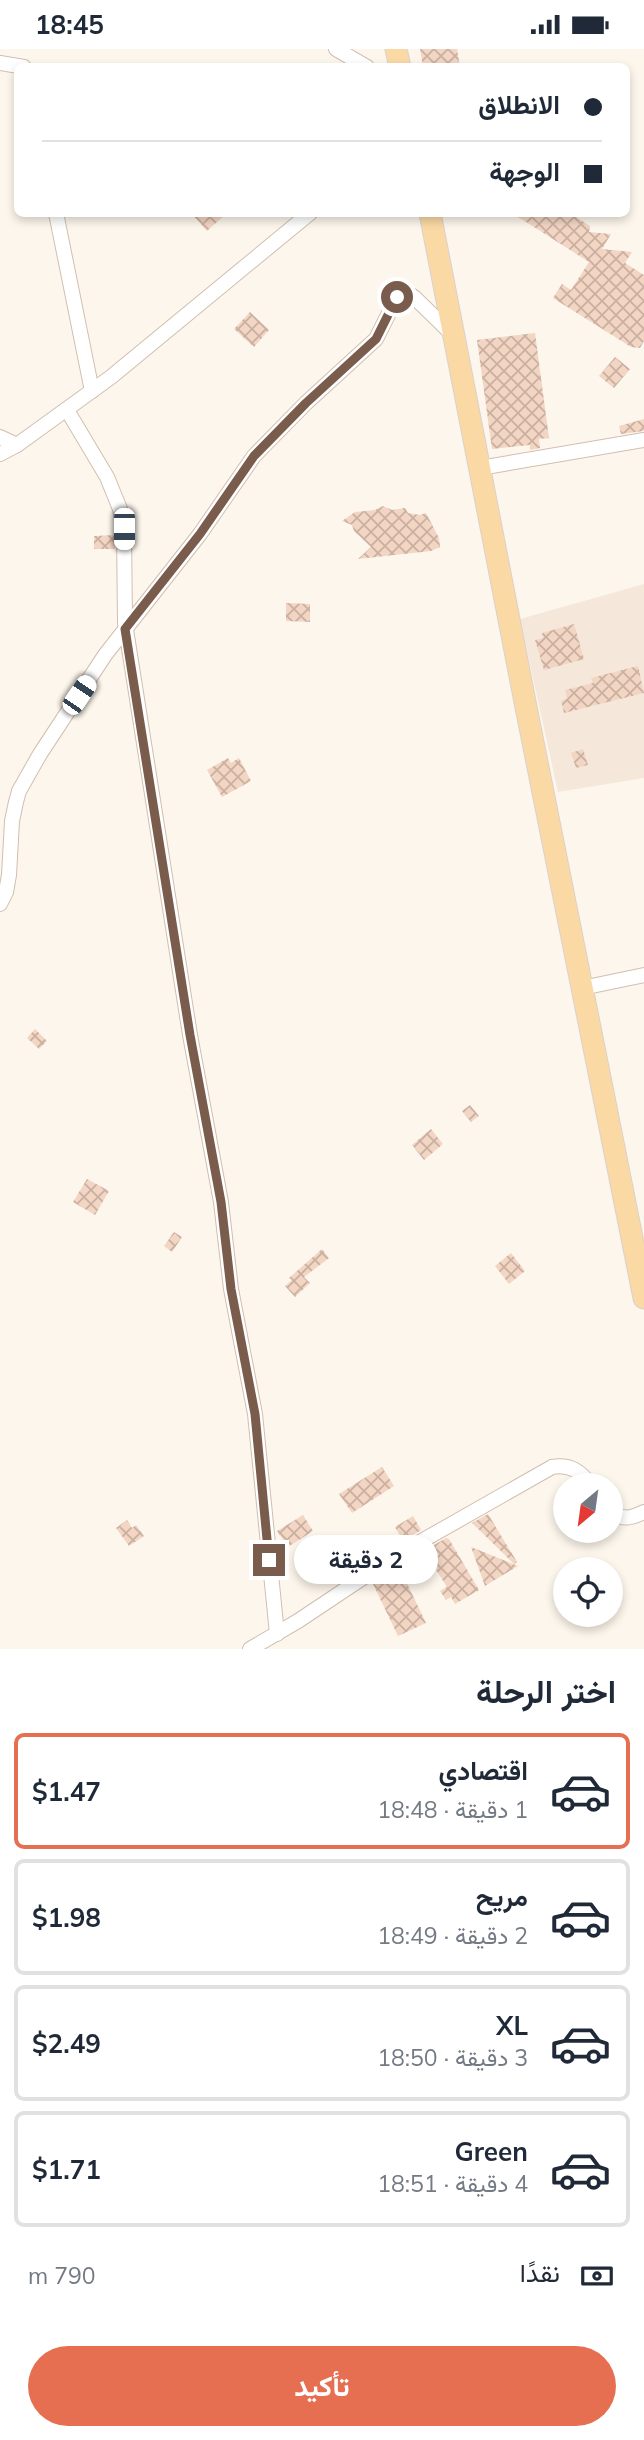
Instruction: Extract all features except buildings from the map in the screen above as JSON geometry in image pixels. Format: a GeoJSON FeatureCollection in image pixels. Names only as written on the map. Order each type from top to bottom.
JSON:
{"type":"FeatureCollection","features":[{"type":"Feature","properties":{"kind":"main road"},"geometry":{"type":"LineString","coordinates":[[431,217],[582,988],[638,1234],[644,1298]]}},
{"type":"Feature","properties":{"kind":"street"},"geometry":{"type":"LineString","coordinates":[[336,49],[360,63]]}},
{"type":"Feature","properties":{"kind":"street"},"geometry":{"type":"LineString","coordinates":[[57,217],[92,391]]}},
{"type":"Feature","properties":{"kind":"street"},"geometry":{"type":"LineString","coordinates":[[0,454],[17,445],[92,391],[305,217]]}},
{"type":"Feature","properties":{"kind":"street"},"geometry":{"type":"LineString","coordinates":[[0,904],[6,892],[9,875],[12,821],[19,791],[91,677],[200,534],[254,456],[306,403],[376,339],[397,297],[405,293],[414,297],[455,337]]}},
{"type":"Feature","properties":{"kind":"street"},"geometry":{"type":"LineString","coordinates":[[66,410],[107,477],[120,509],[124,529],[125,629],[190,1035],[220,1190],[231,1289],[255,1414],[277,1635]]}},
{"type":"Feature","properties":{"kind":"street"},"geometry":{"type":"LineString","coordinates":[[0,437],[17,445]]}},
{"type":"Feature","properties":{"kind":"street"},"geometry":{"type":"LineString","coordinates":[[480,468],[644,440]]}},
{"type":"Feature","properties":{"kind":"street"},"geometry":{"type":"LineString","coordinates":[[582,988],[644,975]]}},
{"type":"Feature","properties":{"kind":"street"},"geometry":{"type":"LineString","coordinates":[[250,1649],[277,1635],[397,1555],[552,1467],[570,1467],[579,1473]]}},
{"type":"Feature","properties":{"kind":"street"},"geometry":{"type":"LineString","coordinates":[[623,1518],[631,1518],[644,1511]]}},
{"type":"Feature","properties":{"kind":"shaded area"},"geometry":{"type":"Polygon","coordinates":[[[644,584],[644,778],[558,792],[520,619],[644,584]]]}},
{"type":"Feature","properties":{"kind":"route"},"geometry":{"type":"LineString","coordinates":[[269,1560],[255,1414],[231,1289],[216,1167],[190,1035],[125,629],[200,534],[260,449],[376,339],[397,297]]}}]}
